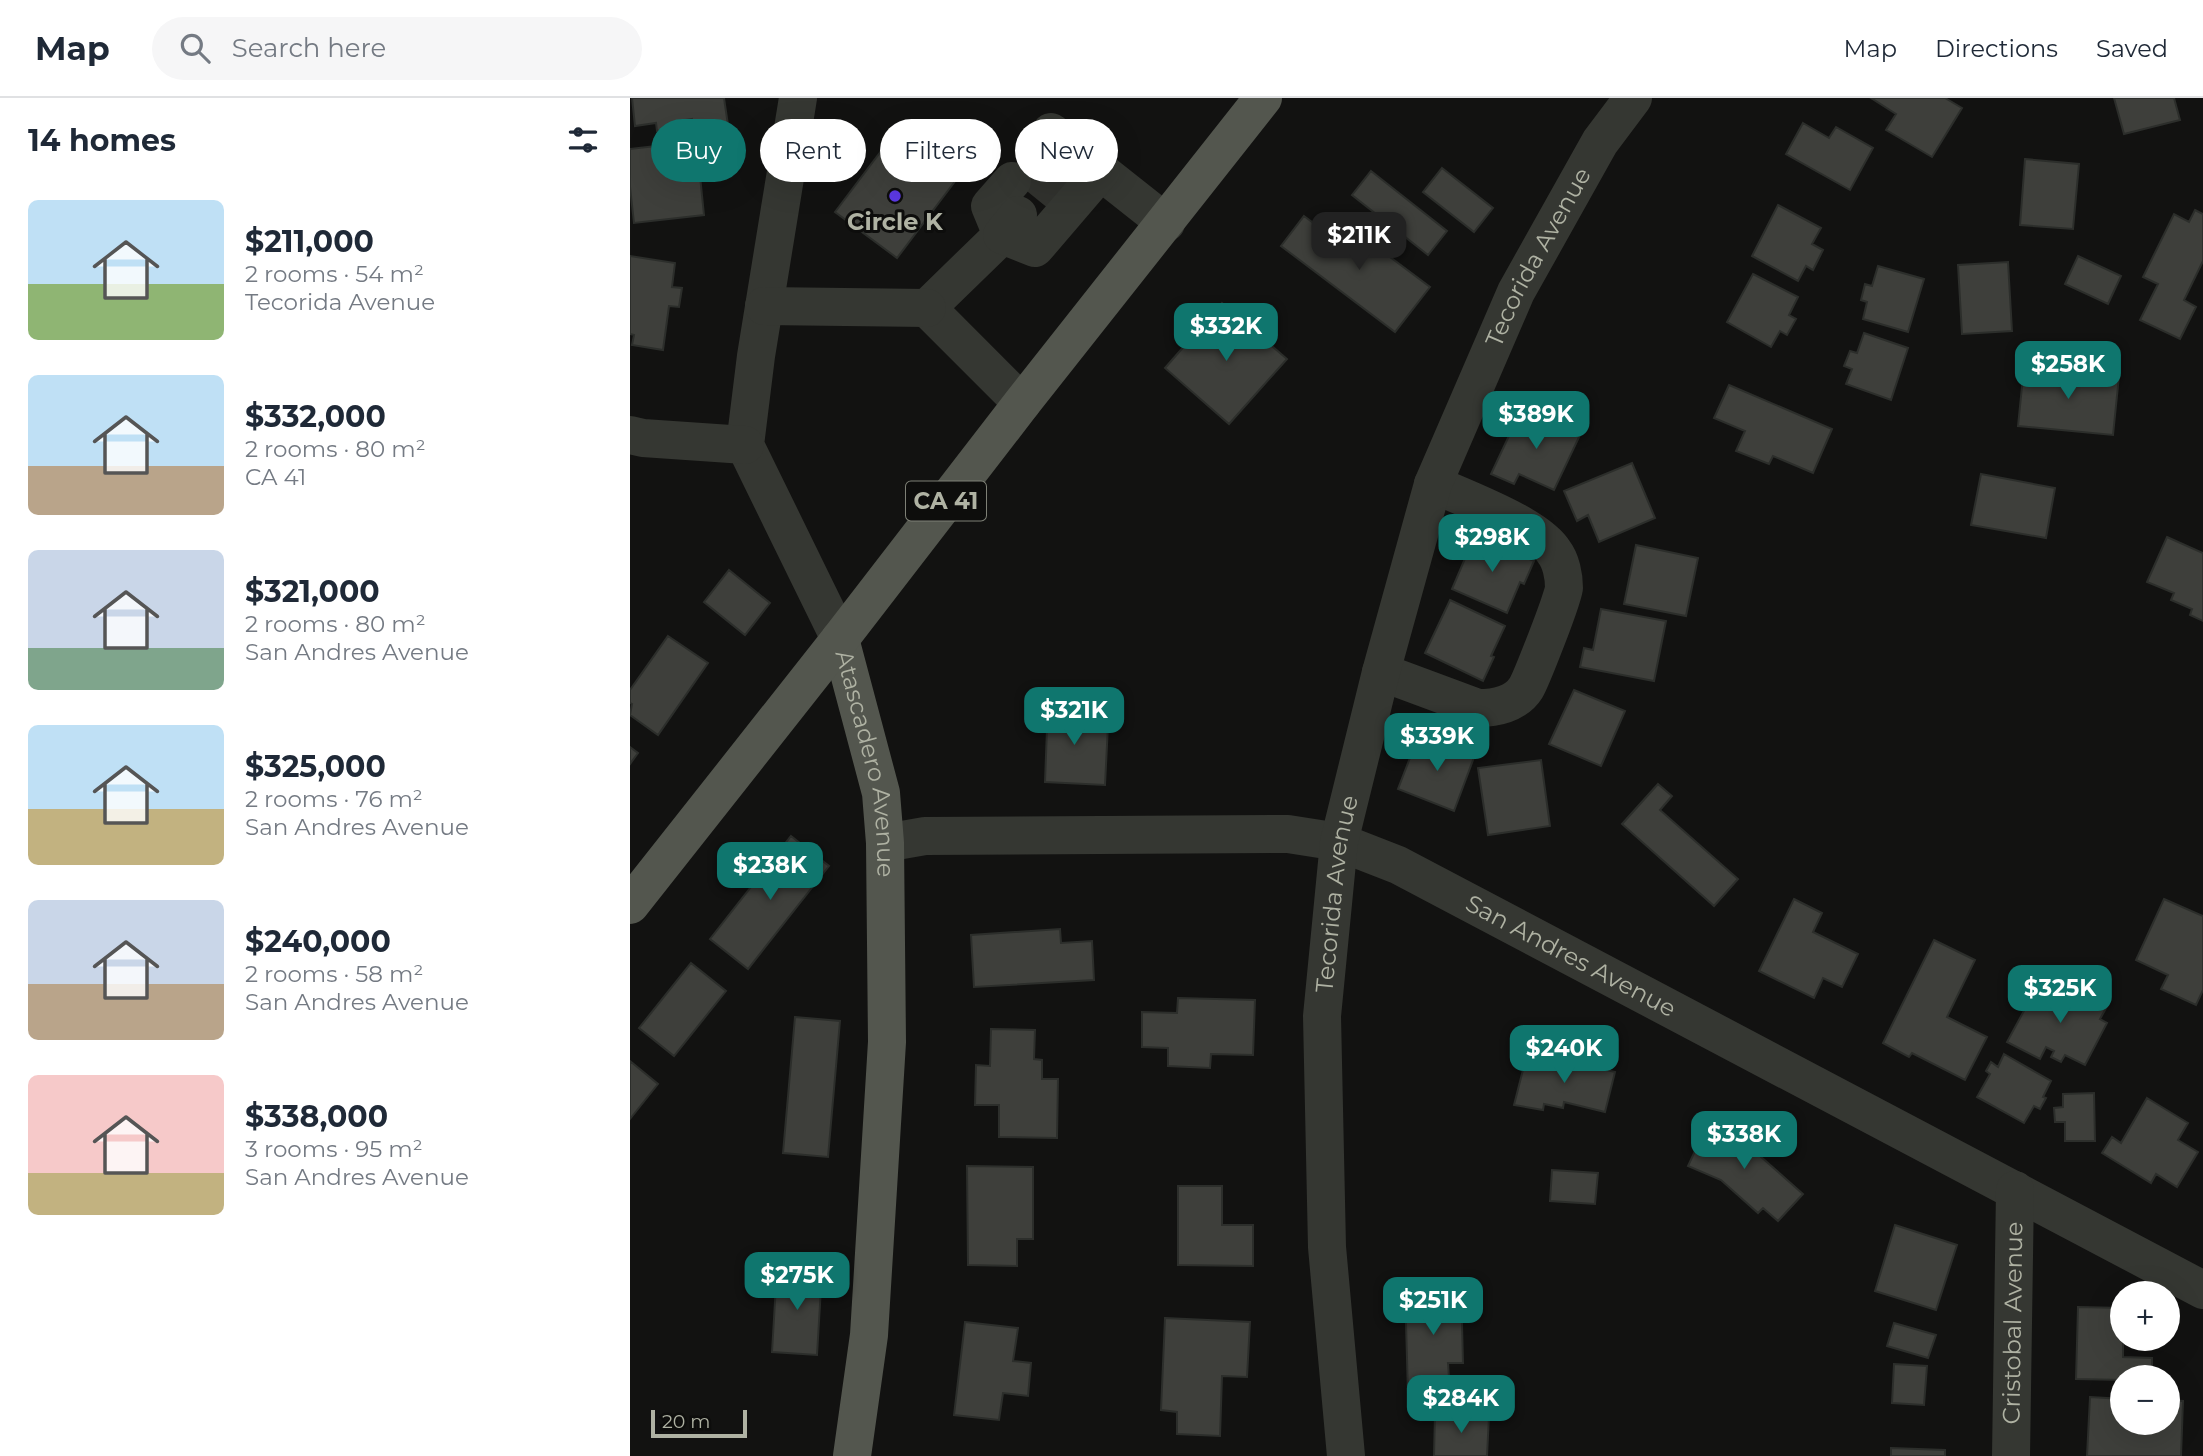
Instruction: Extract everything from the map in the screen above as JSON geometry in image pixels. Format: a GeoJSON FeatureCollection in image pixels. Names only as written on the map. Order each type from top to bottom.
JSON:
{"type":"FeatureCollection","features":[{"type":"Feature","properties":{"kind":"main road","name":"CA 41"},"geometry":{"type":"LineString","coordinates":[[630,905],[1264,98]]}},
{"type":"Feature","properties":{"kind":"main road","name":"Atascadero Avenue"},"geometry":{"type":"LineString","coordinates":[[840,639],[881,793],[885,843],[887,1042],[869,1335],[852,1456]]}},
{"type":"Feature","properties":{"kind":"street"},"geometry":{"type":"LineString","coordinates":[[630,435],[745,445],[755,356],[798,98]]}},
{"type":"Feature","properties":{"kind":"street","name":"Tecorida Avenue"},"geometry":{"type":"LineString","coordinates":[[1346,1456],[1327,1247],[1322,1016],[1339,842],[1381,672],[1433,484],[1516,292],[1600,142],[1633,98]]}},
{"type":"Feature","properties":{"kind":"street"},"geometry":{"type":"LineString","coordinates":[[1024,182],[990,206],[1002,235],[1035,248],[1092,182]]}},
{"type":"Feature","properties":{"kind":"street"},"geometry":{"type":"LineString","coordinates":[[1115,182],[1166,222]]}},
{"type":"Feature","properties":{"kind":"street"},"geometry":{"type":"LineString","coordinates":[[927,308],[1002,235]]}},
{"type":"Feature","properties":{"kind":"street"},"geometry":{"type":"LineString","coordinates":[[764,306],[927,308],[1022,403]]}},
{"type":"Feature","properties":{"kind":"street","name":"Atascadero Avenue"},"geometry":{"type":"LineString","coordinates":[[745,445],[840,639]]}},
{"type":"Feature","properties":{"kind":"street"},"geometry":{"type":"LineString","coordinates":[[1381,672],[1478,708],[1493,708],[1507,703],[1525,690],[1564,589],[1562,569],[1556,553],[1546,540],[1531,529],[1433,484]]}},
{"type":"Feature","properties":{"kind":"street","name":"San Andres Avenue"},"geometry":{"type":"LineString","coordinates":[[885,843],[925,836],[1288,834],[1339,842],[1398,865],[2203,1290]]}},
{"type":"Feature","properties":{"kind":"street","name":"Cristobal Avenue"},"geometry":{"type":"LineString","coordinates":[[2011,1456],[2015,1190]]}},
{"type":"Feature","properties":{"kind":"building"},"geometry":{"type":"Polygon","coordinates":[[[632,98],[724,98],[727,119],[651,119],[651,124],[635,126],[632,98]]]}},
{"type":"Feature","properties":{"kind":"building"},"geometry":{"type":"Polygon","coordinates":[[[1871,98],[1945,98],[1962,108],[1932,157],[1886,130],[1896,114],[1871,98]]]}},
{"type":"Feature","properties":{"kind":"building"},"geometry":{"type":"Polygon","coordinates":[[[2114,98],[2174,98],[2180,120],[2124,134],[2114,98]]]}},
{"type":"Feature","properties":{"kind":"building"},"geometry":{"type":"Polygon","coordinates":[[[1803,123],[1829,138],[1836,127],[1873,148],[1850,190],[1786,154],[1803,123]]]}},
{"type":"Feature","properties":{"kind":"building"},"geometry":{"type":"Polygon","coordinates":[[[651,147],[651,182],[701,182],[704,215],[634,223],[630,149],[651,147]]]}},
{"type":"Feature","properties":{"kind":"building","name":"Circle K"},"geometry":{"type":"Polygon","coordinates":[[[880,153],[880,182],[954,182],[897,258],[835,212],[858,182],[866,182],[866,171],[880,153]]]}},
{"type":"Feature","properties":{"kind":"building"},"geometry":{"type":"Polygon","coordinates":[[[2025,159],[2079,164],[2073,229],[2020,225],[2025,159]]]}},
{"type":"Feature","properties":{"kind":"building"},"geometry":{"type":"Polygon","coordinates":[[[1442,168],[1493,208],[1474,232],[1423,192],[1442,168]]]}},
{"type":"Feature","properties":{"kind":"building"},"geometry":{"type":"Polygon","coordinates":[[[1371,171],[1447,231],[1428,255],[1352,195],[1371,171]]]}},
{"type":"Feature","properties":{"kind":"building"},"geometry":{"type":"Polygon","coordinates":[[[1778,205],[1821,228],[1812,244],[1823,250],[1813,270],[1806,266],[1798,281],[1752,256],[1778,205]]]}},
{"type":"Feature","properties":{"kind":"building"},"geometry":{"type":"Polygon","coordinates":[[[2195,210],[2203,214],[2203,261],[2184,300],[2196,307],[2180,339],[2140,320],[2158,284],[2143,277],[2174,214],[2189,222],[2195,210]]]}},
{"type":"Feature","properties":{"kind":"building"},"geometry":{"type":"Polygon","coordinates":[[[1304,216],[1347,248],[1358,233],[1430,287],[1395,332],[1281,246],[1304,216]]]}},
{"type":"Feature","properties":{"kind":"building"},"geometry":{"type":"Polygon","coordinates":[[[630,256],[675,263],[672,287],[682,288],[679,307],[669,306],[663,350],[632,345],[634,335],[630,334],[630,256]]]}},
{"type":"Feature","properties":{"kind":"building"},"geometry":{"type":"Polygon","coordinates":[[[2078,256],[2121,276],[2108,304],[2065,284],[2078,256]]]}},
{"type":"Feature","properties":{"kind":"building"},"geometry":{"type":"Polygon","coordinates":[[[2008,262],[2012,331],[1962,334],[1958,265],[2008,262]]]}},
{"type":"Feature","properties":{"kind":"building"},"geometry":{"type":"Polygon","coordinates":[[[1878,266],[1924,279],[1908,332],[1863,319],[1867,302],[1861,300],[1865,284],[1872,286],[1878,266]]]}},
{"type":"Feature","properties":{"kind":"building"},"geometry":{"type":"Polygon","coordinates":[[[1753,274],[1798,297],[1789,315],[1796,319],[1787,335],[1780,331],[1771,347],[1727,322],[1753,274]]]}},
{"type":"Feature","properties":{"kind":"building"},"geometry":{"type":"Polygon","coordinates":[[[1222,303],[1287,359],[1229,424],[1165,368],[1222,303]]]}},
{"type":"Feature","properties":{"kind":"building"},"geometry":{"type":"Polygon","coordinates":[[[1864,333],[1908,348],[1891,400],[1846,384],[1852,369],[1844,366],[1850,351],[1857,353],[1864,333]]]}},
{"type":"Feature","properties":{"kind":"building"},"geometry":{"type":"Polygon","coordinates":[[[2024,367],[2119,376],[2113,435],[2018,426],[2024,367]]]}},
{"type":"Feature","properties":{"kind":"building"},"geometry":{"type":"Polygon","coordinates":[[[1729,385],[1832,429],[1813,473],[1773,456],[1769,464],[1736,451],[1745,431],[1714,418],[1729,385]]]}},
{"type":"Feature","properties":{"kind":"building"},"geometry":{"type":"Polygon","coordinates":[[[1522,408],[1580,435],[1554,490],[1519,474],[1514,484],[1491,474],[1522,408]]]}},
{"type":"Feature","properties":{"kind":"building"},"geometry":{"type":"Polygon","coordinates":[[[1632,463],[1655,518],[1599,542],[1588,515],[1577,521],[1564,491],[1632,463]]]}},
{"type":"Feature","properties":{"kind":"building"},"geometry":{"type":"Polygon","coordinates":[[[1981,474],[2055,488],[2046,538],[1971,525],[1981,474]]]}},
{"type":"Feature","properties":{"kind":"building"},"geometry":{"type":"Polygon","coordinates":[[[1475,535],[1534,561],[1524,584],[1520,582],[1507,613],[1452,589],[1475,535]]]}},
{"type":"Feature","properties":{"kind":"building"},"geometry":{"type":"Polygon","coordinates":[[[2167,537],[2203,553],[2203,621],[2190,615],[2192,609],[2171,600],[2174,593],[2147,582],[2167,537]]]}},
{"type":"Feature","properties":{"kind":"building"},"geometry":{"type":"Polygon","coordinates":[[[1636,545],[1698,558],[1686,616],[1624,604],[1636,545]]]}},
{"type":"Feature","properties":{"kind":"building"},"geometry":{"type":"Polygon","coordinates":[[[729,570],[770,603],[745,635],[704,602],[729,570]]]}},
{"type":"Feature","properties":{"kind":"building"},"geometry":{"type":"Polygon","coordinates":[[[1450,600],[1505,626],[1483,681],[1425,653],[1450,600]]]}},
{"type":"Feature","properties":{"kind":"building"},"geometry":{"type":"Polygon","coordinates":[[[1601,609],[1666,621],[1654,681],[1580,667],[1584,648],[1593,650],[1601,609]]]}},
{"type":"Feature","properties":{"kind":"building"},"geometry":{"type":"Polygon","coordinates":[[[668,636],[708,663],[658,735],[630,715],[630,690],[668,636]]]}},
{"type":"Feature","properties":{"kind":"building"},"geometry":{"type":"Polygon","coordinates":[[[1574,690],[1625,711],[1601,766],[1549,744],[1574,690]]]}},
{"type":"Feature","properties":{"kind":"building"},"geometry":{"type":"Polygon","coordinates":[[[1048,702],[1081,704],[1080,724],[1108,725],[1105,785],[1045,782],[1048,702]]]}},
{"type":"Feature","properties":{"kind":"building"},"geometry":{"type":"Polygon","coordinates":[[[1418,737],[1450,748],[1452,743],[1476,752],[1454,811],[1398,789],[1418,737]]]}},
{"type":"Feature","properties":{"kind":"building"},"geometry":{"type":"Polygon","coordinates":[[[630,747],[638,753],[630,764],[630,747]]]}},
{"type":"Feature","properties":{"kind":"building"},"geometry":{"type":"Polygon","coordinates":[[[1541,760],[1550,826],[1488,835],[1478,768],[1541,760]]]}},
{"type":"Feature","properties":{"kind":"building"},"geometry":{"type":"Polygon","coordinates":[[[1658,784],[1672,796],[1660,810],[1738,879],[1714,906],[1622,824],[1658,784]]]}},
{"type":"Feature","properties":{"kind":"building"},"geometry":{"type":"Polygon","coordinates":[[[791,836],[829,866],[748,969],[710,939],[791,836]]]}},
{"type":"Feature","properties":{"kind":"building"},"geometry":{"type":"Polygon","coordinates":[[[1794,899],[1822,913],[1813,932],[1858,954],[1842,987],[1823,978],[1814,998],[1759,971],[1794,899]]]}},
{"type":"Feature","properties":{"kind":"building"},"geometry":{"type":"Polygon","coordinates":[[[2164,899],[2203,916],[2203,990],[2196,1005],[2161,989],[2168,975],[2136,960],[2164,899]]]}},
{"type":"Feature","properties":{"kind":"building"},"geometry":{"type":"Polygon","coordinates":[[[1060,929],[1061,943],[1092,941],[1094,980],[974,987],[971,935],[1060,929]]]}},
{"type":"Feature","properties":{"kind":"building"},"geometry":{"type":"Polygon","coordinates":[[[1934,940],[1975,960],[1947,1017],[1987,1037],[1965,1080],[1912,1053],[1909,1057],[1883,1043],[1934,940]]]}},
{"type":"Feature","properties":{"kind":"building"},"geometry":{"type":"Polygon","coordinates":[[[691,963],[726,991],[674,1056],[639,1028],[691,963]]]}},
{"type":"Feature","properties":{"kind":"building"},"geometry":{"type":"Polygon","coordinates":[[[2038,985],[2055,995],[2060,986],[2071,993],[2067,1001],[2077,1005],[2085,990],[2109,1003],[2100,1019],[2107,1023],[2085,1065],[2065,1055],[2061,1062],[2051,1057],[2054,1051],[2046,1047],[2040,1059],[2007,1042],[2038,985]]]}},
{"type":"Feature","properties":{"kind":"building"},"geometry":{"type":"Polygon","coordinates":[[[1178,998],[1255,1000],[1253,1055],[1211,1054],[1210,1068],[1168,1066],[1168,1048],[1142,1047],[1142,1012],[1177,1013],[1178,998]]]}},
{"type":"Feature","properties":{"kind":"building"},"geometry":{"type":"Polygon","coordinates":[[[795,1017],[840,1021],[828,1157],[783,1153],[795,1017]]]}},
{"type":"Feature","properties":{"kind":"building"},"geometry":{"type":"Polygon","coordinates":[[[991,1029],[1035,1030],[1034,1059],[1042,1060],[1042,1079],[1058,1079],[1057,1138],[999,1137],[999,1105],[975,1105],[976,1065],[990,1066],[991,1029]]]}},
{"type":"Feature","properties":{"kind":"building"},"geometry":{"type":"Polygon","coordinates":[[[2004,1054],[2051,1081],[2040,1109],[2034,1106],[2024,1123],[1977,1097],[1990,1074],[1986,1071],[1991,1062],[1998,1067],[2004,1054]]]}},
{"type":"Feature","properties":{"kind":"building"},"geometry":{"type":"Polygon","coordinates":[[[1548,1056],[1615,1072],[1605,1112],[1564,1102],[1563,1108],[1544,1104],[1543,1110],[1514,1105],[1525,1062],[1545,1067],[1548,1056]]]}},
{"type":"Feature","properties":{"kind":"building"},"geometry":{"type":"Polygon","coordinates":[[[630,1061],[658,1084],[630,1119],[630,1061]]]}},
{"type":"Feature","properties":{"kind":"building"},"geometry":{"type":"Polygon","coordinates":[[[2094,1093],[2095,1141],[2065,1141],[2065,1122],[2055,1122],[2054,1108],[2063,1107],[2063,1094],[2094,1093]]]}},
{"type":"Feature","properties":{"kind":"building"},"geometry":{"type":"Polygon","coordinates":[[[2147,1098],[2188,1123],[2178,1140],[2198,1152],[2177,1187],[2156,1174],[2151,1183],[2102,1153],[2112,1137],[2121,1143],[2147,1098]]]}},
{"type":"Feature","properties":{"kind":"building"},"geometry":{"type":"Polygon","coordinates":[[[1709,1121],[1741,1136],[1803,1194],[1778,1221],[1763,1208],[1758,1213],[1721,1180],[1688,1166],[1709,1121]]]}},
{"type":"Feature","properties":{"kind":"building"},"geometry":{"type":"Polygon","coordinates":[[[967,1166],[1033,1167],[1033,1239],[1017,1239],[1017,1266],[968,1265],[967,1166]]]}},
{"type":"Feature","properties":{"kind":"building"},"geometry":{"type":"Polygon","coordinates":[[[1552,1170],[1598,1173],[1595,1204],[1550,1201],[1552,1170]]]}},
{"type":"Feature","properties":{"kind":"building"},"geometry":{"type":"Polygon","coordinates":[[[1178,1186],[1222,1186],[1222,1225],[1253,1225],[1253,1266],[1178,1265],[1178,1186]]]}},
{"type":"Feature","properties":{"kind":"building"},"geometry":{"type":"Polygon","coordinates":[[[1895,1225],[1957,1245],[1936,1310],[1875,1291],[1895,1225]]]}},
{"type":"Feature","properties":{"kind":"building"},"geometry":{"type":"Polygon","coordinates":[[[777,1268],[822,1271],[817,1355],[772,1352],[777,1268]]]}},
{"type":"Feature","properties":{"kind":"building"},"geometry":{"type":"Polygon","coordinates":[[[1461,1285],[1463,1363],[1448,1363],[1450,1393],[1408,1394],[1405,1287],[1461,1285]]]}},
{"type":"Feature","properties":{"kind":"building"},"geometry":{"type":"Polygon","coordinates":[[[2078,1307],[2110,1308],[2110,1351],[2123,1351],[2123,1357],[2152,1358],[2152,1365],[2110,1365],[2110,1380],[2076,1379],[2078,1307]]]}},
{"type":"Feature","properties":{"kind":"building"},"geometry":{"type":"Polygon","coordinates":[[[1165,1318],[1250,1322],[1247,1377],[1222,1376],[1220,1436],[1177,1434],[1177,1412],[1161,1410],[1165,1318]]]}},
{"type":"Feature","properties":{"kind":"building"},"geometry":{"type":"Polygon","coordinates":[[[965,1322],[1018,1328],[1013,1361],[1031,1363],[1028,1396],[1003,1393],[999,1420],[954,1415],[965,1322]]]}},
{"type":"Feature","properties":{"kind":"building"},"geometry":{"type":"Polygon","coordinates":[[[1894,1323],[1936,1335],[1928,1358],[1887,1346],[1894,1323]]]}},
{"type":"Feature","properties":{"kind":"building"},"geometry":{"type":"Polygon","coordinates":[[[1894,1364],[1927,1366],[1924,1405],[1892,1403],[1894,1364]]]}},
{"type":"Feature","properties":{"kind":"building"},"geometry":{"type":"Polygon","coordinates":[[[2090,1397],[2110,1398],[2110,1435],[2180,1435],[2180,1401],[2183,1401],[2181,1456],[2087,1456],[2090,1397]]]}},
{"type":"Feature","properties":{"kind":"building"},"geometry":{"type":"Polygon","coordinates":[[[1435,1414],[1489,1416],[1487,1456],[1434,1456],[1435,1414]]]}},
{"type":"Feature","properties":{"kind":"building"},"geometry":{"type":"Polygon","coordinates":[[[1891,1448],[1945,1450],[1945,1456],[1891,1456],[1891,1448]]]}},
{"type":"Feature","properties":{"kind":"tunnel"},"geometry":{"type":"LineString","coordinates":[[1033,196],[1044,182]]}},
{"type":"Feature","properties":{"kind":"place","name":"Circle K"},"geometry":{"type":"Point","coordinates":[895,196]}}]}
